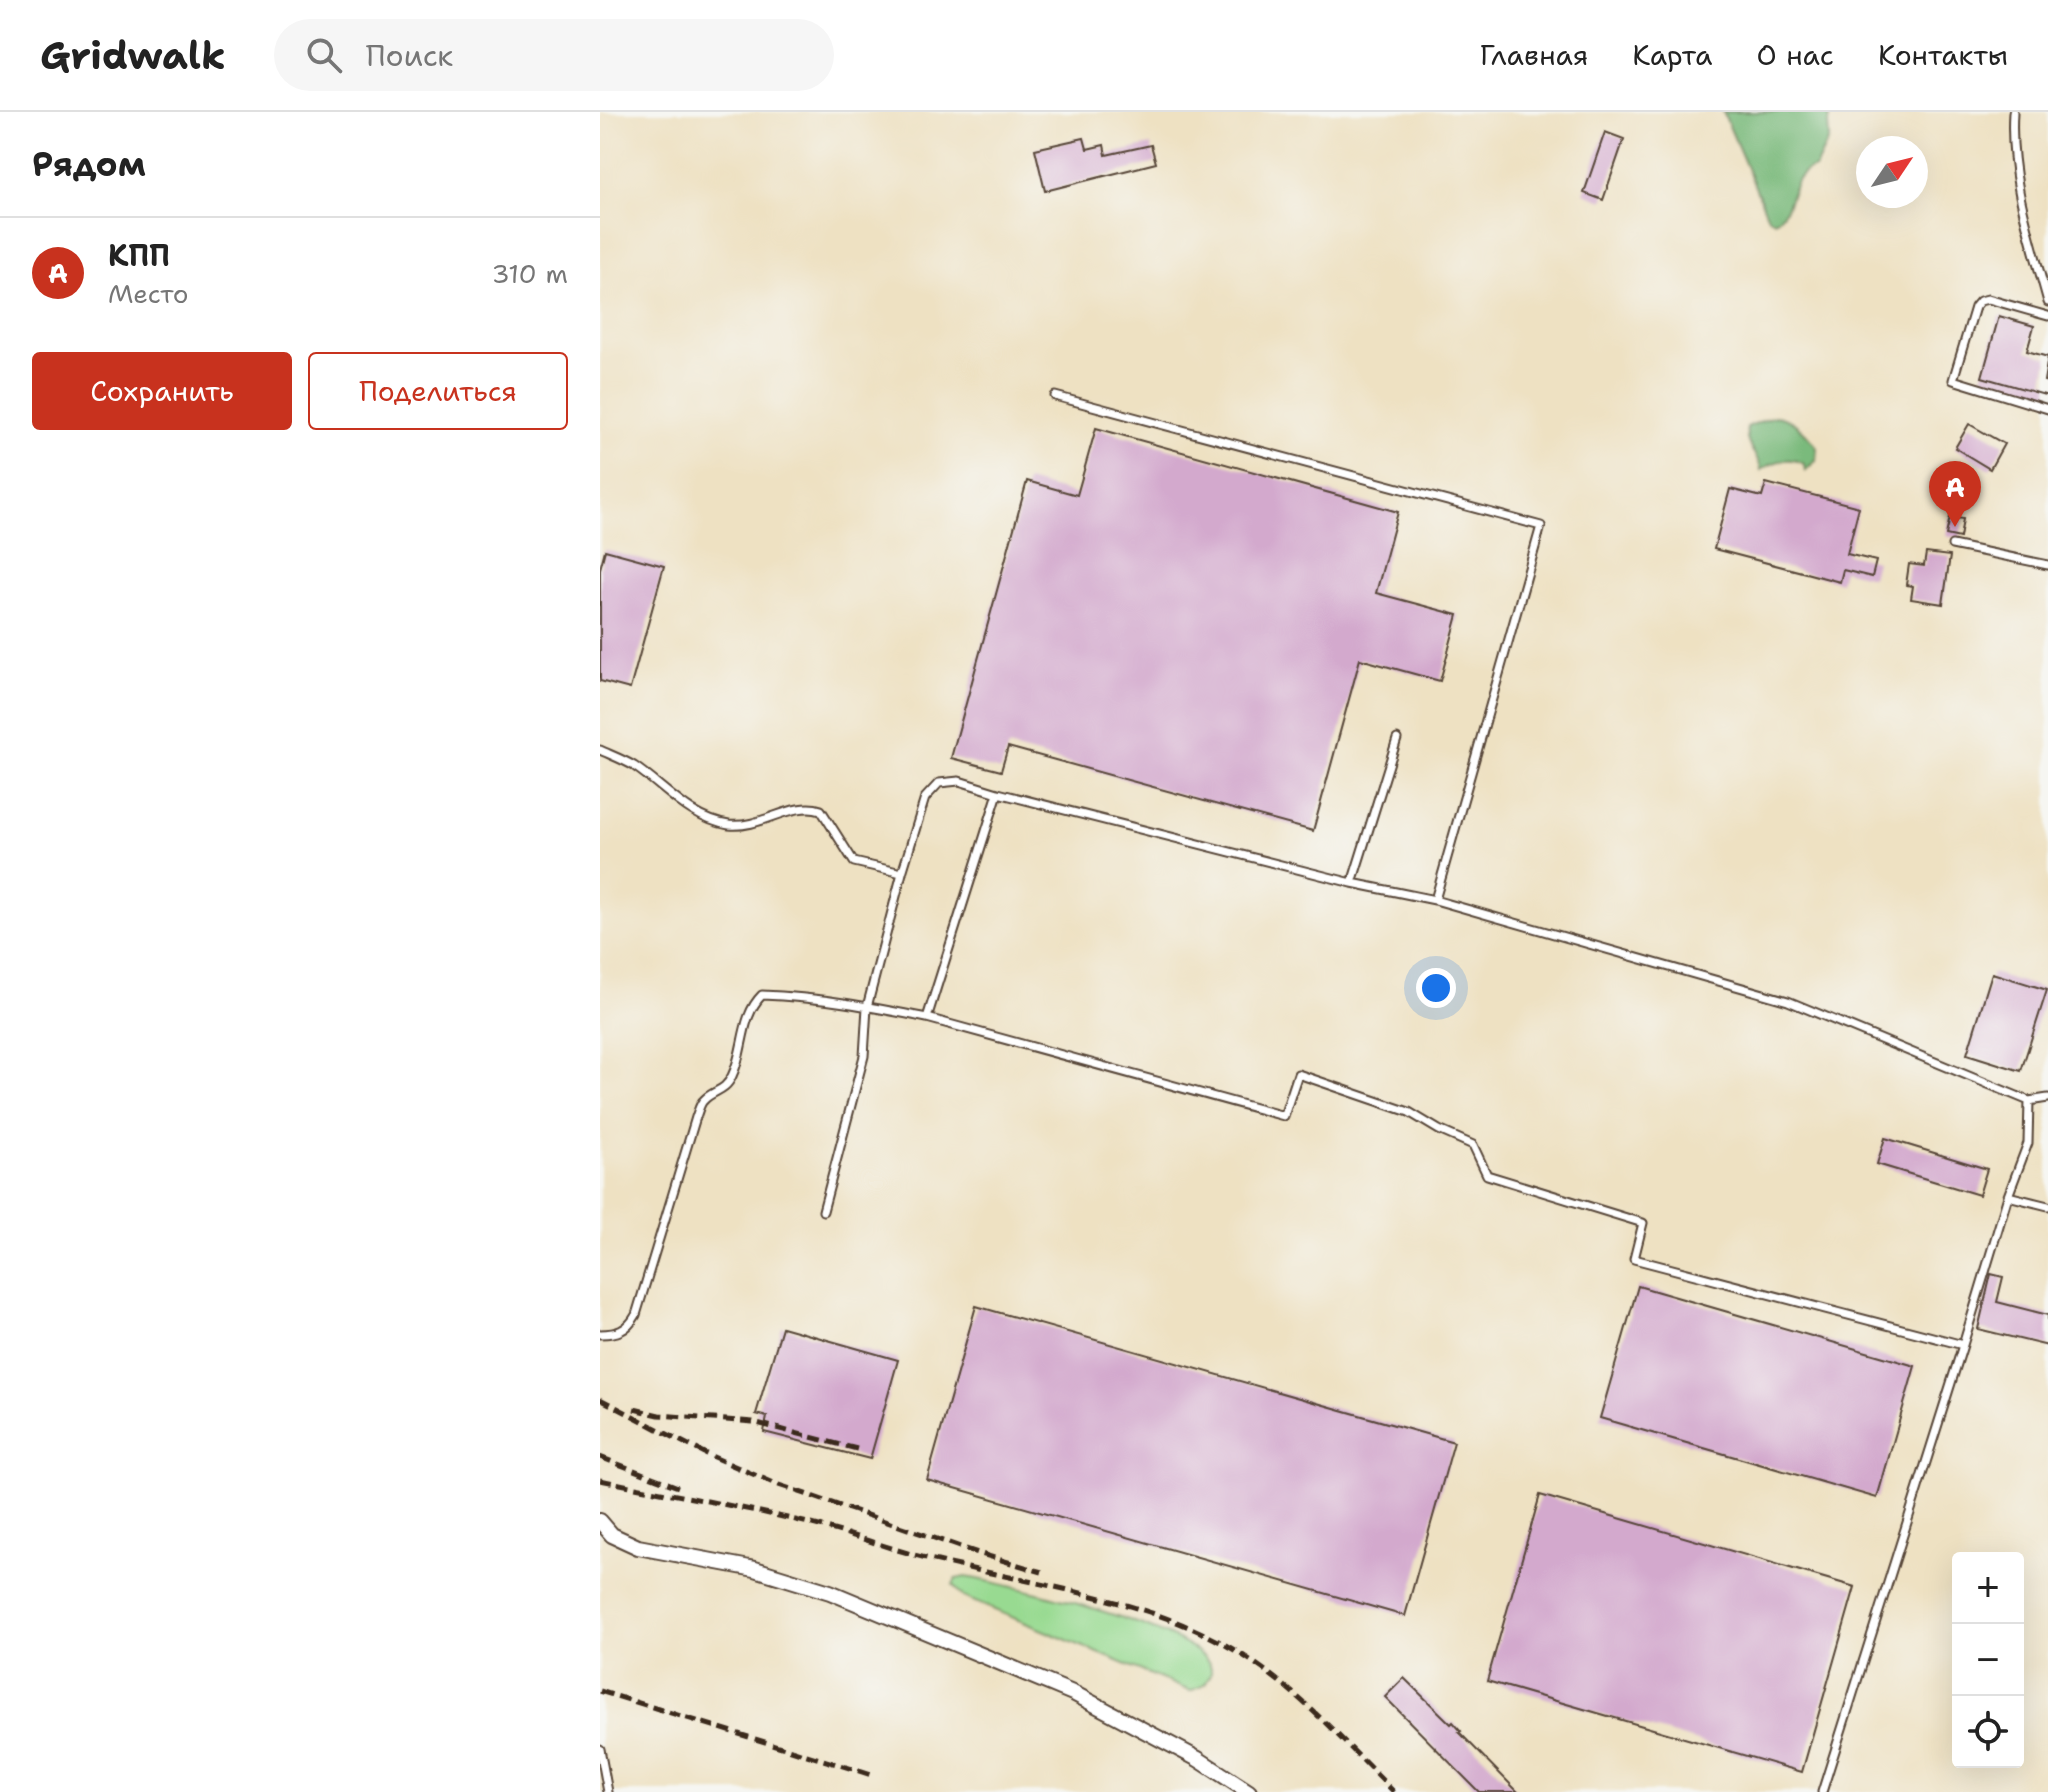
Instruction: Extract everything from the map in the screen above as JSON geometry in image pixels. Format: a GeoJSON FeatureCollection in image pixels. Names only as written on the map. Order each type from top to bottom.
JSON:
{"type":"FeatureCollection","features":[{"type":"Feature","properties":{"kind":"street"},"geometry":{"type":"LineString","coordinates":[[600,1521],[612,1535],[638,1547],[755,1569],[830,1592],[1075,1694],[1198,1759],[1249,1792]]}},
{"type":"Feature","properties":{"kind":"lane"},"geometry":{"type":"LineString","coordinates":[[2013,112],[2013,157],[2019,196],[2048,302]]}},
{"type":"Feature","properties":{"kind":"lane"},"geometry":{"type":"LineString","coordinates":[[2048,316],[1988,299],[1980,301],[1975,307],[1953,380],[2048,409]]}},
{"type":"Feature","properties":{"kind":"lane"},"geometry":{"type":"LineString","coordinates":[[1055,396],[1541,526],[1435,900]]}},
{"type":"Feature","properties":{"kind":"lane"},"geometry":{"type":"LineString","coordinates":[[1952,545],[2048,565]]}},
{"type":"Feature","properties":{"kind":"lane"},"geometry":{"type":"LineString","coordinates":[[1352,883],[1397,739]]}},
{"type":"Feature","properties":{"kind":"lane"},"geometry":{"type":"LineString","coordinates":[[600,750],[633,766],[672,798],[696,812],[729,825],[757,823],[807,807],[821,810],[854,862],[902,873]]}},
{"type":"Feature","properties":{"kind":"lane"},"geometry":{"type":"LineString","coordinates":[[823,1211],[864,1056],[867,1007],[925,798],[939,783],[959,781],[1352,883],[1435,900],[1788,1001],[2029,1101],[2048,1098]]}},
{"type":"Feature","properties":{"kind":"lane"},"geometry":{"type":"LineString","coordinates":[[927,1018],[998,793]]}},
{"type":"Feature","properties":{"kind":"lane"},"geometry":{"type":"LineString","coordinates":[[600,1334],[613,1334],[625,1329],[636,1315],[696,1117],[704,1099],[728,1085],[735,1072],[747,1018],[762,995],[838,1001],[927,1018],[1284,1116],[1298,1074],[1409,1112],[1473,1145],[1487,1175],[1643,1223],[1634,1259],[1963,1345]]}},
{"type":"Feature","properties":{"kind":"lane"},"geometry":{"type":"LineString","coordinates":[[1822,1792],[2008,1196],[2028,1143],[2029,1101]]}},
{"type":"Feature","properties":{"kind":"lane"},"geometry":{"type":"LineString","coordinates":[[2008,1196],[2048,1206]]}},
{"type":"Feature","properties":{"kind":"lane"},"geometry":{"type":"LineString","coordinates":[[600,1749],[608,1792]]}},
{"type":"Feature","properties":{"kind":"green space"},"geometry":{"type":"Polygon","coordinates":[[[1723,112],[1831,112],[1829,139],[1815,168],[1800,177],[1782,215],[1775,221],[1768,217],[1723,112]]]}},
{"type":"Feature","properties":{"kind":"green space"},"geometry":{"type":"Polygon","coordinates":[[[1774,416],[1793,423],[1817,447],[1816,460],[1805,471],[1804,464],[1787,460],[1761,470],[1748,441],[1747,427],[1774,416]]]}},
{"type":"Feature","properties":{"kind":"green space"},"geometry":{"type":"Polygon","coordinates":[[[965,1577],[1019,1588],[1144,1625],[1203,1656],[1211,1671],[1209,1679],[1190,1691],[963,1597],[953,1585],[956,1579],[965,1577]]]}},
{"type":"Feature","properties":{"kind":"building"},"geometry":{"type":"Polygon","coordinates":[[[1605,132],[1624,139],[1603,200],[1584,193],[1605,132]]]}},
{"type":"Feature","properties":{"kind":"building"},"geometry":{"type":"Polygon","coordinates":[[[1084,138],[1087,149],[1104,145],[1106,155],[1151,145],[1156,163],[1045,191],[1035,149],[1084,138]]]}},
{"type":"Feature","properties":{"kind":"building"},"geometry":{"type":"Polygon","coordinates":[[[1999,316],[2034,326],[2027,351],[2048,357],[2044,381],[2048,382],[2048,396],[1982,377],[1999,316]]]}},
{"type":"Feature","properties":{"kind":"building"},"geometry":{"type":"Polygon","coordinates":[[[1969,424],[2004,444],[1990,469],[1955,448],[1969,424]]]}},
{"type":"Feature","properties":{"kind":"building"},"geometry":{"type":"Polygon","coordinates":[[[1096,428],[1398,512],[1376,593],[1458,615],[1440,681],[1360,659],[1313,831],[1008,747],[1001,771],[951,758],[1027,481],[1077,495],[1096,428]]]}},
{"type":"Feature","properties":{"kind":"building"},"geometry":{"type":"Polygon","coordinates":[[[1766,483],[1859,507],[1847,554],[1876,561],[1872,577],[1843,570],[1840,582],[1714,549],[1730,489],[1762,497],[1766,483]]]}},
{"type":"Feature","properties":{"kind":"building"},"geometry":{"type":"Polygon","coordinates":[[[1950,517],[1963,519],[1960,538],[1946,535],[1950,517]]]}},
{"type":"Feature","properties":{"kind":"building"},"geometry":{"type":"Polygon","coordinates":[[[605,550],[664,566],[630,689],[600,681],[600,569],[605,550]]]}},
{"type":"Feature","properties":{"kind":"building"},"geometry":{"type":"Polygon","coordinates":[[[1926,553],[1950,556],[1943,604],[1911,599],[1913,586],[1906,585],[1909,564],[1924,566],[1926,553]]]}},
{"type":"Feature","properties":{"kind":"building"},"geometry":{"type":"Polygon","coordinates":[[[1992,973],[2047,990],[2021,1071],[1967,1054],[1992,973]]]}},
{"type":"Feature","properties":{"kind":"building"},"geometry":{"type":"Polygon","coordinates":[[[1885,1138],[1987,1169],[1979,1195],[1877,1164],[1885,1138]]]}},
{"type":"Feature","properties":{"kind":"building"},"geometry":{"type":"Polygon","coordinates":[[[1991,1274],[2003,1277],[1997,1302],[2048,1315],[2048,1346],[1978,1329],[1991,1274]]]}},
{"type":"Feature","properties":{"kind":"building"},"geometry":{"type":"Polygon","coordinates":[[[1638,1286],[1915,1366],[1877,1498],[1600,1418],[1638,1286]]]}},
{"type":"Feature","properties":{"kind":"building"},"geometry":{"type":"Polygon","coordinates":[[[976,1306],[1454,1442],[1405,1616],[927,1480],[976,1306]]]}},
{"type":"Feature","properties":{"kind":"building"},"geometry":{"type":"Polygon","coordinates":[[[782,1327],[898,1360],[870,1459],[764,1432],[767,1417],[756,1414],[782,1327]]]}},
{"type":"Feature","properties":{"kind":"building"},"geometry":{"type":"Polygon","coordinates":[[[1540,1495],[1855,1587],[1802,1772],[1487,1681],[1540,1495]]]}},
{"type":"Feature","properties":{"kind":"building"},"geometry":{"type":"Polygon","coordinates":[[[1404,1678],[1451,1724],[1453,1722],[1459,1732],[1518,1792],[1479,1792],[1385,1697],[1404,1678]]]}},
{"type":"Feature","properties":{"kind":"railway"},"geometry":{"type":"LineString","coordinates":[[600,1399],[704,1453],[776,1484],[1042,1572]]}},
{"type":"Feature","properties":{"kind":"railway"},"geometry":{"type":"LineString","coordinates":[[634,1409],[659,1415],[753,1422],[857,1449]]}},
{"type":"Feature","properties":{"kind":"railway"},"geometry":{"type":"LineString","coordinates":[[600,1457],[678,1487]]}},
{"type":"Feature","properties":{"kind":"railway"},"geometry":{"type":"LineString","coordinates":[[600,1480],[808,1523],[915,1555],[1084,1594],[1161,1616],[1231,1648],[1276,1679],[1394,1792]]}},
{"type":"Feature","properties":{"kind":"railway"},"geometry":{"type":"LineString","coordinates":[[600,1691],[875,1776]]}},
{"type":"Feature","properties":{"kind":"place","name":"КПП"},"geometry":{"type":"Point","coordinates":[1955,527]}}]}
